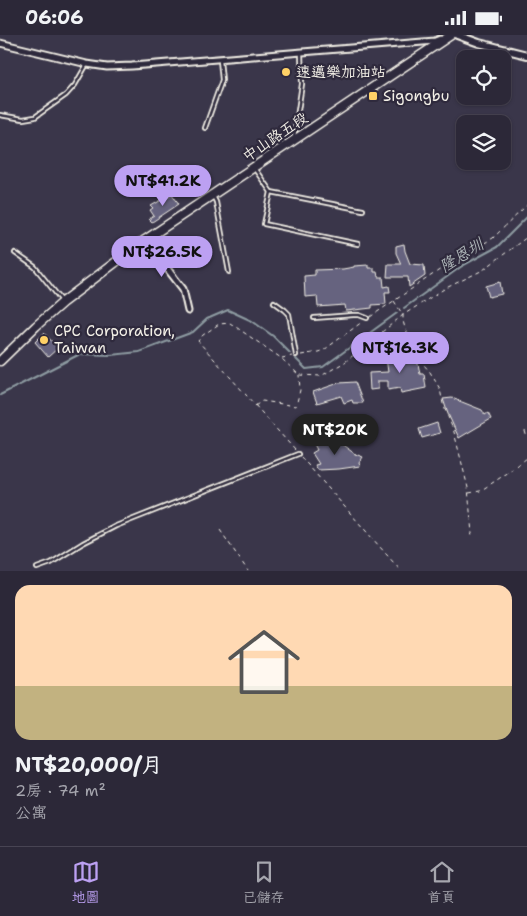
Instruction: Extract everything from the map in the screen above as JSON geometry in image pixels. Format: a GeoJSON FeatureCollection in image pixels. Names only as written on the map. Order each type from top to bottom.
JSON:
{"type":"FeatureCollection","features":[{"type":"Feature","properties":{"kind":"main road","name":"中山路五段"},"geometry":{"type":"LineString","coordinates":[[0,361],[63,303],[145,240],[451,35]]}},
{"type":"Feature","properties":{"kind":"street"},"geometry":{"type":"LineString","coordinates":[[0,43],[106,67],[302,52],[451,35]]}},
{"type":"Feature","properties":{"kind":"street"},"geometry":{"type":"LineString","coordinates":[[457,35],[479,43],[527,55]]}},
{"type":"Feature","properties":{"kind":"street"},"geometry":{"type":"LineString","coordinates":[[145,240],[183,289],[188,311]]}},
{"type":"Feature","properties":{"kind":"lane"},"geometry":{"type":"LineString","coordinates":[[294,141],[302,84],[302,52]]}},
{"type":"Feature","properties":{"kind":"lane"},"geometry":{"type":"LineString","coordinates":[[205,127],[222,80],[220,59]]}},
{"type":"Feature","properties":{"kind":"lane"},"geometry":{"type":"LineString","coordinates":[[0,115],[23,119],[35,117],[66,95],[75,85],[87,64]]}},
{"type":"Feature","properties":{"kind":"lane"},"geometry":{"type":"LineString","coordinates":[[254,168],[271,192],[363,210]]}},
{"type":"Feature","properties":{"kind":"lane"},"geometry":{"type":"LineString","coordinates":[[271,192],[264,224],[358,244]]}},
{"type":"Feature","properties":{"kind":"lane"},"geometry":{"type":"LineString","coordinates":[[212,196],[216,203],[229,273]]}},
{"type":"Feature","properties":{"kind":"lane"},"geometry":{"type":"LineString","coordinates":[[15,253],[35,267],[63,303]]}},
{"type":"Feature","properties":{"kind":"lane"},"geometry":{"type":"LineString","coordinates":[[274,302],[289,314],[296,355]]}},
{"type":"Feature","properties":{"kind":"lane"},"geometry":{"type":"LineString","coordinates":[[314,318],[353,315],[367,318]]}},
{"type":"Feature","properties":{"kind":"lane"},"geometry":{"type":"LineString","coordinates":[[37,568],[51,563],[83,543],[116,526],[298,454]]}},
{"type":"Feature","properties":{"kind":"path"},"geometry":{"type":"LineString","coordinates":[[281,358],[318,353],[444,267],[494,238],[527,205]]}},
{"type":"Feature","properties":{"kind":"path"},"geometry":{"type":"LineString","coordinates":[[401,571],[198,341],[219,323],[230,323],[281,358],[299,375],[322,377],[345,362],[403,315],[444,289],[483,270],[527,237]]}},
{"type":"Feature","properties":{"kind":"path"},"geometry":{"type":"LineString","coordinates":[[394,300],[403,315],[405,328],[424,365],[430,371],[440,389],[443,404],[454,432],[468,493],[472,535],[469,537]]}},
{"type":"Feature","properties":{"kind":"path"},"geometry":{"type":"LineString","coordinates":[[255,406],[262,401],[296,405],[300,390],[299,375]]}},
{"type":"Feature","properties":{"kind":"path"},"geometry":{"type":"LineString","coordinates":[[525,431],[527,438]]}},
{"type":"Feature","properties":{"kind":"path"},"geometry":{"type":"LineString","coordinates":[[468,493],[480,491],[527,458]]}},
{"type":"Feature","properties":{"kind":"path"},"geometry":{"type":"LineString","coordinates":[[220,531],[248,571]]}},
{"type":"Feature","properties":{"kind":"building"},"geometry":{"type":"Polygon","coordinates":[[[172,194],[179,204],[152,222],[149,219],[154,216],[150,210],[153,208],[151,206],[172,194]]]}},
{"type":"Feature","properties":{"kind":"building"},"geometry":{"type":"Polygon","coordinates":[[[404,244],[410,264],[424,265],[425,276],[409,287],[408,277],[387,277],[388,264],[401,264],[396,253],[396,246],[404,244]]]}},
{"type":"Feature","properties":{"kind":"building"},"geometry":{"type":"Polygon","coordinates":[[[368,265],[368,268],[374,268],[374,272],[377,272],[378,277],[383,277],[384,287],[389,286],[390,292],[385,292],[386,304],[372,305],[372,308],[346,311],[345,305],[318,307],[317,296],[305,297],[304,276],[315,275],[315,270],[343,269],[368,265]]]}},
{"type":"Feature","properties":{"kind":"building"},"geometry":{"type":"Polygon","coordinates":[[[500,282],[502,294],[489,297],[486,286],[500,282]]]}},
{"type":"Feature","properties":{"kind":"building"},"geometry":{"type":"Polygon","coordinates":[[[44,333],[58,348],[48,357],[35,342],[44,333]]]}},
{"type":"Feature","properties":{"kind":"building"},"geometry":{"type":"Polygon","coordinates":[[[404,349],[404,353],[410,352],[410,358],[414,357],[420,374],[424,374],[426,388],[401,393],[400,388],[388,390],[388,381],[378,381],[378,389],[370,390],[369,373],[388,372],[386,358],[397,350],[404,349]]]}},
{"type":"Feature","properties":{"kind":"building"},"geometry":{"type":"Polygon","coordinates":[[[355,382],[363,403],[353,403],[352,400],[344,403],[341,396],[317,403],[313,392],[339,383],[355,382]]]}},
{"type":"Feature","properties":{"kind":"building"},"geometry":{"type":"Polygon","coordinates":[[[452,398],[482,410],[485,415],[488,413],[491,419],[459,438],[443,399],[452,398]]]}},
{"type":"Feature","properties":{"kind":"building"},"geometry":{"type":"Polygon","coordinates":[[[437,423],[440,433],[422,438],[419,429],[437,423]]]}},
{"type":"Feature","properties":{"kind":"building"},"geometry":{"type":"Polygon","coordinates":[[[321,441],[340,443],[355,454],[363,457],[359,463],[360,466],[318,470],[315,465],[319,464],[312,453],[317,450],[314,444],[321,441]]]}},
{"type":"Feature","properties":{"kind":"waterway","name":"隆恩圳"},"geometry":{"type":"LineString","coordinates":[[404,308],[462,266],[497,247],[527,217]]}},
{"type":"Feature","properties":{"kind":"waterway","name":"隆恩圳"},"geometry":{"type":"LineString","coordinates":[[0,395],[80,354],[111,355],[139,352],[193,332],[207,319],[228,310],[252,321],[273,336],[290,353]]}},
{"type":"Feature","properties":{"kind":"waterway","name":"隆恩圳"},"geometry":{"type":"LineString","coordinates":[[296,359],[306,369],[323,367],[397,313]]}},
{"type":"Feature","properties":{"kind":"place","name":"速邁樂加油站"},"geometry":{"type":"Point","coordinates":[286,72]}},
{"type":"Feature","properties":{"kind":"place","name":"Sigongbu"},"geometry":{"type":"Point","coordinates":[373,96]}},
{"type":"Feature","properties":{"kind":"place","name":"CPC Corporation, Taiwan"},"geometry":{"type":"Point","coordinates":[44,340]}}]}
